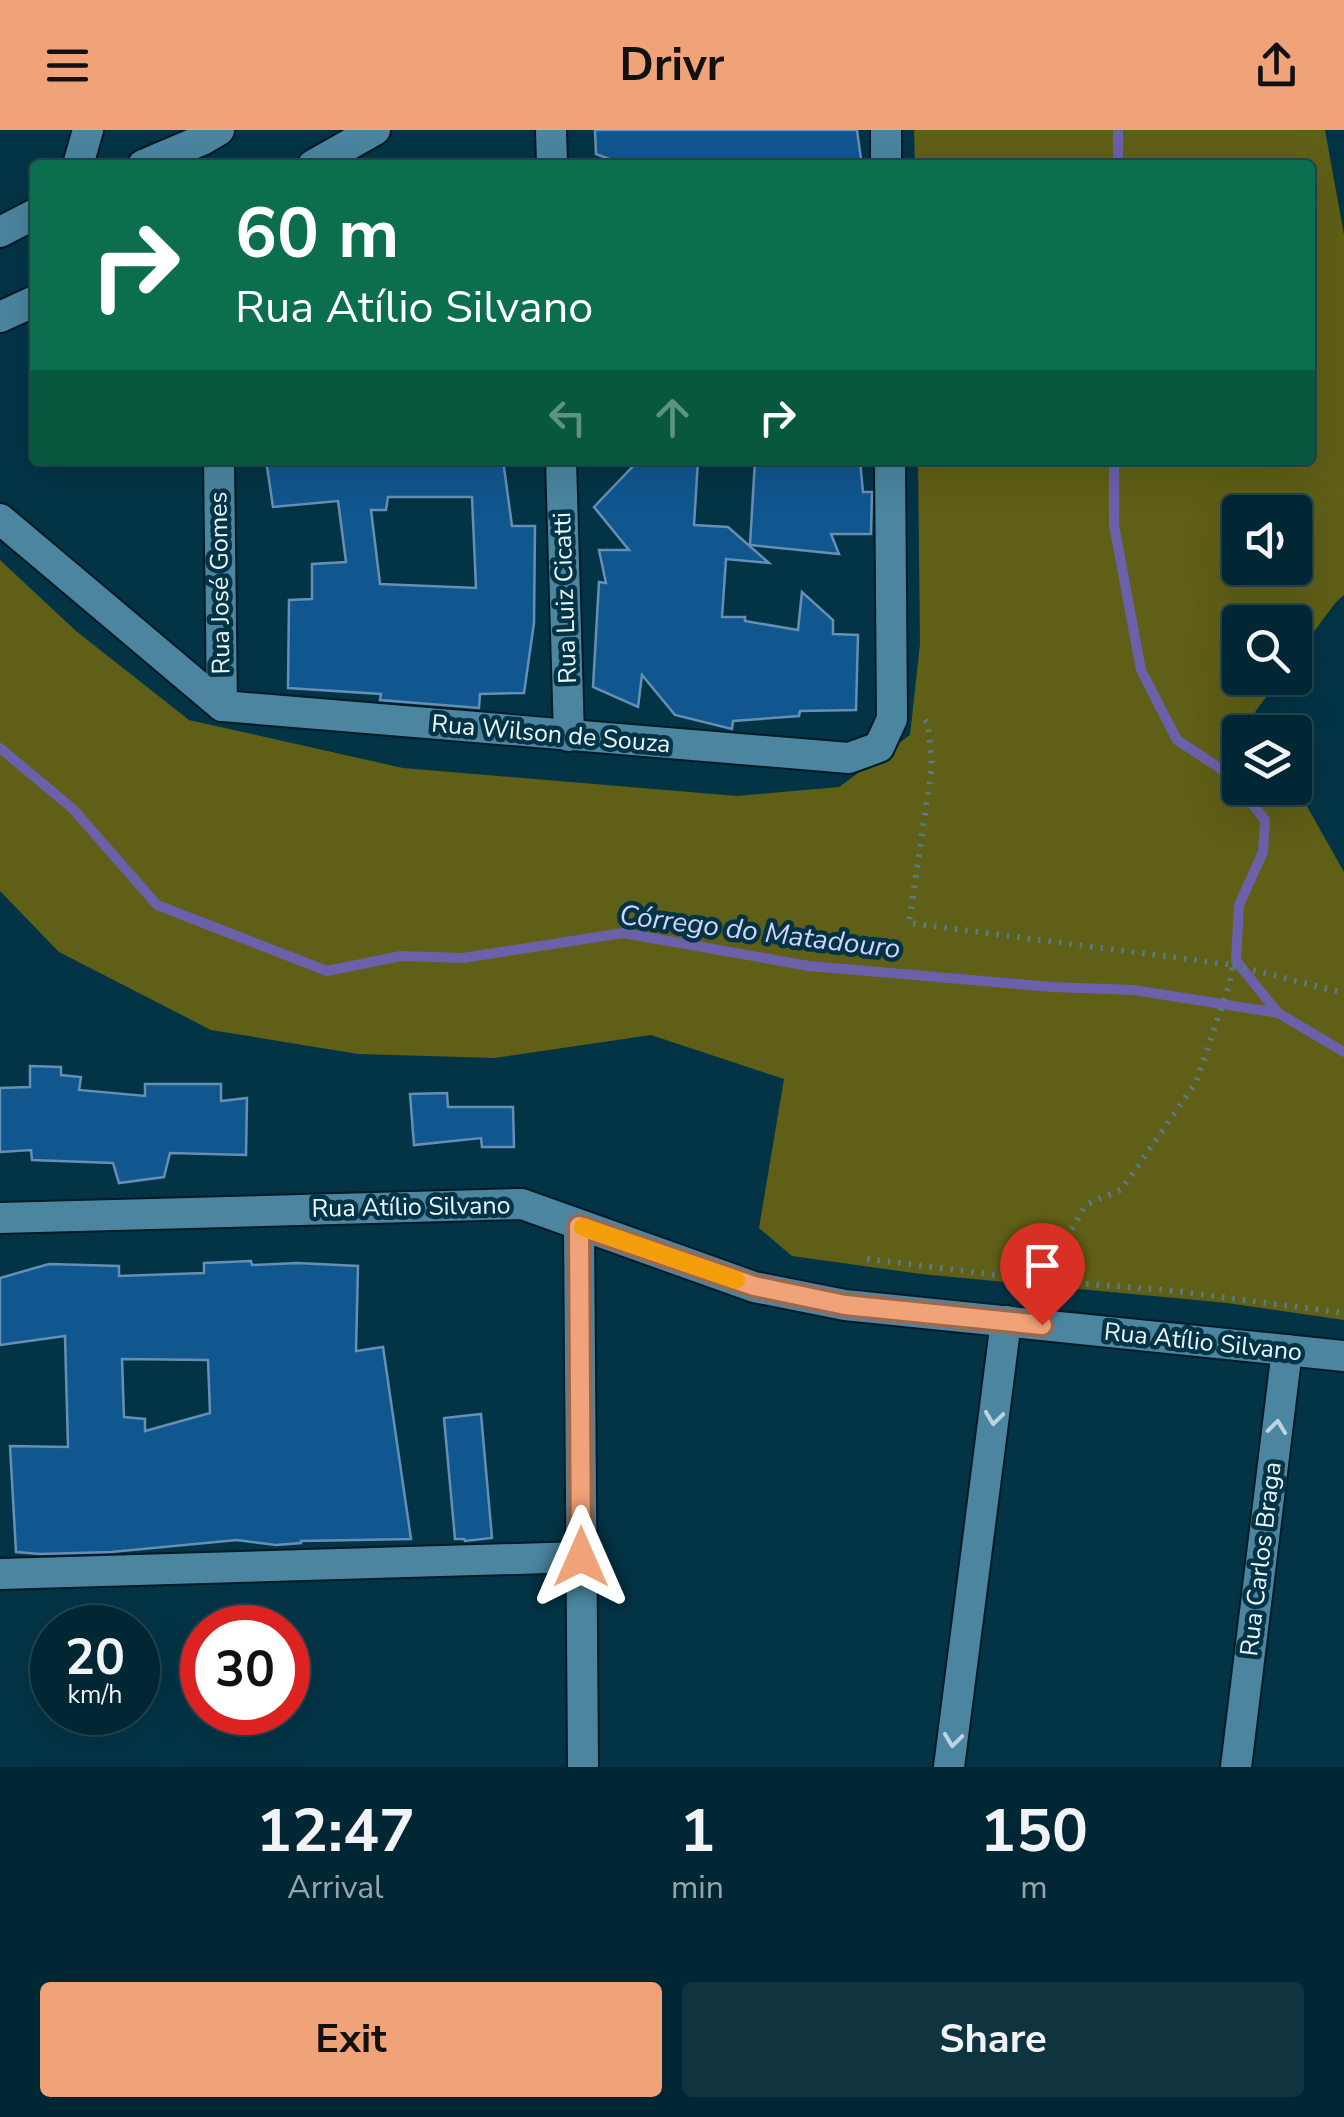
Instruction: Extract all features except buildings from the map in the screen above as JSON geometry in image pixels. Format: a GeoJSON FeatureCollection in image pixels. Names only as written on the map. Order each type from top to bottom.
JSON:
{"type":"FeatureCollection","features":[{"type":"Feature","properties":{"kind":"street"},"geometry":{"type":"LineString","coordinates":[[79,160],[88,130]]}},
{"type":"Feature","properties":{"kind":"street"},"geometry":{"type":"LineString","coordinates":[[322,160],[375,130]]}},
{"type":"Feature","properties":{"kind":"street"},"geometry":{"type":"LineString","coordinates":[[551,130],[552,160]]}},
{"type":"Feature","properties":{"kind":"street"},"geometry":{"type":"LineString","coordinates":[[886,130],[886,160]]}},
{"type":"Feature","properties":{"kind":"street"},"geometry":{"type":"LineString","coordinates":[[160,160],[209,145]]}},
{"type":"Feature","properties":{"kind":"street"},"geometry":{"type":"LineString","coordinates":[[0,232],[30,217]]}},
{"type":"Feature","properties":{"kind":"street"},"geometry":{"type":"LineString","coordinates":[[0,317],[30,303]]}},
{"type":"Feature","properties":{"kind":"street","name":"Rua José Gomes"},"geometry":{"type":"LineString","coordinates":[[219,465],[222,706]]}},
{"type":"Feature","properties":{"kind":"street","name":"Rua Luiz Cicatti"},"geometry":{"type":"LineString","coordinates":[[560,465],[569,736]]}},
{"type":"Feature","properties":{"kind":"street","name":"Rua Wilson de Souza"},"geometry":{"type":"LineString","coordinates":[[222,706],[849,758],[879,747],[892,718],[890,465]]}},
{"type":"Feature","properties":{"kind":"street"},"geometry":{"type":"LineString","coordinates":[[0,518],[222,706]]}},
{"type":"Feature","properties":{"kind":"street","name":"Rua Atílio Silvano"},"geometry":{"type":"LineString","coordinates":[[0,1218],[522,1204],[754,1286],[845,1305],[1344,1356]]}},
{"type":"Feature","properties":{"kind":"street"},"geometry":{"type":"LineString","coordinates":[[579,1226],[582,1767]]}},
{"type":"Feature","properties":{"kind":"street"},"geometry":{"type":"LineString","coordinates":[[950,1767],[1006,1321]]}},
{"type":"Feature","properties":{"kind":"street","name":"Rua Carlos Braga"},"geometry":{"type":"LineString","coordinates":[[1236,1767],[1286,1350]]}},
{"type":"Feature","properties":{"kind":"street"},"geometry":{"type":"LineString","coordinates":[[0,1574],[581,1557]]}},
{"type":"Feature","properties":{"kind":"path"},"geometry":{"type":"LineString","coordinates":[[892,680],[928,724],[932,766],[909,923],[1235,966],[1344,993]]}},
{"type":"Feature","properties":{"kind":"path"},"geometry":{"type":"LineString","coordinates":[[1042,1280],[1086,1205],[1122,1188],[1196,1082],[1235,966]]}},
{"type":"Feature","properties":{"kind":"path"},"geometry":{"type":"LineString","coordinates":[[867,1259],[1344,1313]]}},
{"type":"Feature","properties":{"kind":"shaded area"},"geometry":{"type":"Polygon","coordinates":[[[914,130],[1325,130],[1344,235],[1344,595],[1312,634],[1312,605],[1222,605],[1222,695],[1268,695],[1257,715],[1222,715],[1222,805],[1306,805],[1344,872],[1344,1320],[1227,1303],[921,1274],[792,1256],[759,1228],[784,1079],[651,1035],[495,1058],[358,1054],[211,1030],[59,952],[0,891],[0,560],[76,631],[189,720],[403,768],[737,796],[839,787],[910,735],[920,644],[918,465],[1315,465],[1315,160],[915,160],[914,130]]]}},
{"type":"Feature","properties":{"kind":"waterway"},"geometry":{"type":"LineString","coordinates":[[1118,130],[1118,160]]}},
{"type":"Feature","properties":{"kind":"waterway"},"geometry":{"type":"LineString","coordinates":[[1114,465],[1114,525],[1141,670],[1177,740],[1222,769]]}},
{"type":"Feature","properties":{"kind":"waterway","name":"Córrego do Matadouro"},"geometry":{"type":"LineString","coordinates":[[0,748],[73,809],[157,905],[327,971],[401,956],[463,958],[623,933],[809,966],[1052,987],[1134,990],[1278,1013],[1344,1052]]}},
{"type":"Feature","properties":{"kind":"waterway"},"geometry":{"type":"LineString","coordinates":[[1253,805],[1265,820],[1263,852],[1239,905],[1236,961],[1278,1013]]}},
{"type":"Feature","properties":{"kind":"slow traffic"},"geometry":{"type":"LineString","coordinates":[[583,1227],[736,1280]]}},
{"type":"Feature","properties":{"kind":"route"},"geometry":{"type":"LineString","coordinates":[[581,1557],[579,1226],[754,1286],[845,1305],[1042,1325]]}}]}
